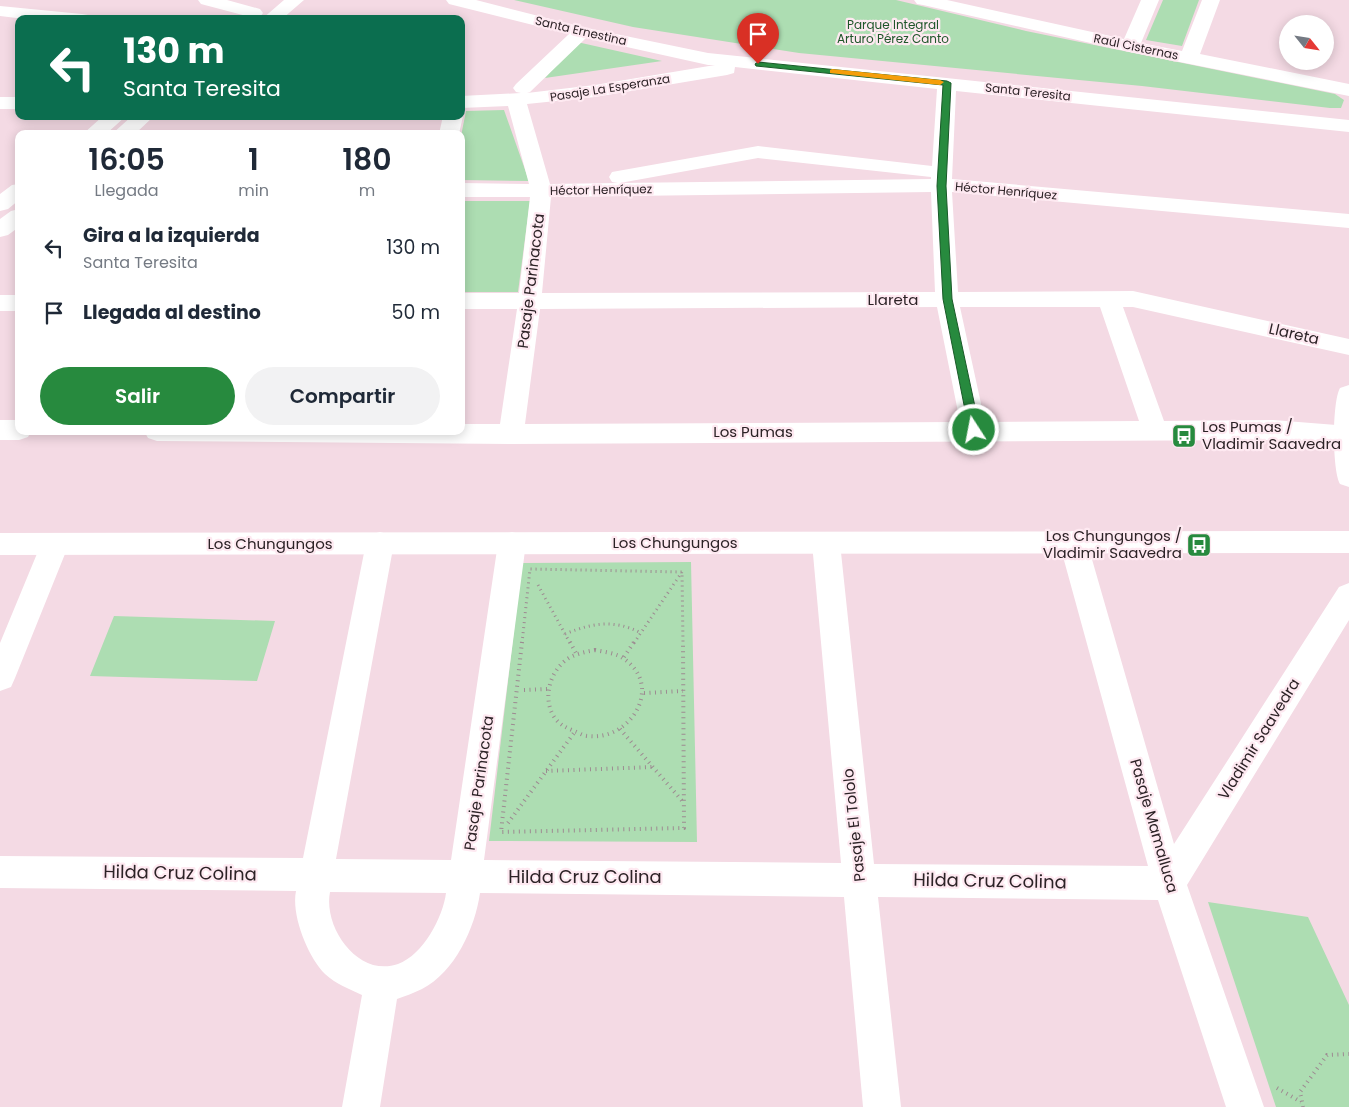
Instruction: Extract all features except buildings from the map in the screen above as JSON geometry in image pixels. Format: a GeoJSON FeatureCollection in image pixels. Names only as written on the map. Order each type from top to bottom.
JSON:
{"type":"FeatureCollection","features":[{"type":"Feature","properties":{"kind":"street"},"geometry":{"type":"LineString","coordinates":[[0,6],[8,0]]}},
{"type":"Feature","properties":{"kind":"street"},"geometry":{"type":"LineString","coordinates":[[208,0],[251,15]]}},
{"type":"Feature","properties":{"kind":"street"},"geometry":{"type":"LineString","coordinates":[[259,15],[271,0]]}},
{"type":"Feature","properties":{"kind":"street"},"geometry":{"type":"LineString","coordinates":[[261,15],[295,0]]}},
{"type":"Feature","properties":{"kind":"street","name":"Santa Ernestina"},"geometry":{"type":"LineString","coordinates":[[455,0],[582,32],[708,59]]}},
{"type":"Feature","properties":{"kind":"street","name":"Raúl Cisternas"},"geometry":{"type":"LineString","coordinates":[[923,0],[977,6],[1130,46],[1349,90]]}},
{"type":"Feature","properties":{"kind":"street"},"geometry":{"type":"LineString","coordinates":[[1130,46],[1150,0]]}},
{"type":"Feature","properties":{"kind":"street"},"geometry":{"type":"LineString","coordinates":[[1189,58],[1211,0]]}},
{"type":"Feature","properties":{"kind":"street"},"geometry":{"type":"LineString","coordinates":[[0,12],[35,15]]}},
{"type":"Feature","properties":{"kind":"street"},"geometry":{"type":"LineString","coordinates":[[519,94],[582,32]]}},
{"type":"Feature","properties":{"kind":"street","name":"Santa Teresita"},"geometry":{"type":"LineString","coordinates":[[708,59],[1349,126]]}},
{"type":"Feature","properties":{"kind":"street","name":"Pasaje La Esperanza"},"geometry":{"type":"LineString","coordinates":[[465,101],[519,94],[567,83],[708,59]]}},
{"type":"Feature","properties":{"kind":"street","name":"Pasaje La Esperanza"},"geometry":{"type":"LineString","coordinates":[[465,89],[519,94],[587,92],[758,64]]}},
{"type":"Feature","properties":{"kind":"street"},"geometry":{"type":"LineString","coordinates":[[947,83],[942,179],[947,299],[974,430]]}},
{"type":"Feature","properties":{"kind":"street"},"geometry":{"type":"LineString","coordinates":[[0,90],[15,90]]}},
{"type":"Feature","properties":{"kind":"street","name":"Pasaje Parinacota"},"geometry":{"type":"LineString","coordinates":[[511,434],[530,301],[542,191],[519,94]]}},
{"type":"Feature","properties":{"kind":"street"},"geometry":{"type":"LineString","coordinates":[[0,103],[15,103]]}},
{"type":"Feature","properties":{"kind":"street"},"geometry":{"type":"LineString","coordinates":[[98,130],[111,120]]}},
{"type":"Feature","properties":{"kind":"street"},"geometry":{"type":"LineString","coordinates":[[127,130],[139,120]]}},
{"type":"Feature","properties":{"kind":"street","name":"Héctor Henríquez"},"geometry":{"type":"LineString","coordinates":[[542,191],[758,152],[942,179],[1349,221]]}},
{"type":"Feature","properties":{"kind":"street","name":"Héctor Henríquez"},"geometry":{"type":"LineString","coordinates":[[465,190],[542,191],[942,179]]}},
{"type":"Feature","properties":{"kind":"street"},"geometry":{"type":"LineString","coordinates":[[0,230],[15,219]]}},
{"type":"Feature","properties":{"kind":"street","name":"Llareta"},"geometry":{"type":"LineString","coordinates":[[465,301],[947,299],[1109,299],[1149,301],[1349,347]]}},
{"type":"Feature","properties":{"kind":"street"},"geometry":{"type":"LineString","coordinates":[[1109,299],[1155,430]]}},
{"type":"Feature","properties":{"kind":"street"},"geometry":{"type":"LineString","coordinates":[[0,303],[15,303]]}},
{"type":"Feature","properties":{"kind":"street"},"geometry":{"type":"LineString","coordinates":[[1349,394],[1349,477]]}},
{"type":"Feature","properties":{"kind":"street"},"geometry":{"type":"LineString","coordinates":[[0,430],[15,430]]}},
{"type":"Feature","properties":{"kind":"street","name":"Los Pumas"},"geometry":{"type":"LineString","coordinates":[[465,433],[1273,430],[1348,436]]}},
{"type":"Feature","properties":{"kind":"street","name":"Pasaje Mamalluca"},"geometry":{"type":"LineString","coordinates":[[1073,542],[1169,883],[1245,1107]]}},
{"type":"Feature","properties":{"kind":"street","name":"Los Chungungos"},"geometry":{"type":"LineString","coordinates":[[0,544],[1349,542]]}},
{"type":"Feature","properties":{"kind":"street"},"geometry":{"type":"LineString","coordinates":[[361,1107],[382,984],[348,970],[326,951],[318,934],[312,896],[380,543]]}},
{"type":"Feature","properties":{"kind":"street","name":"Pasaje Parinacota"},"geometry":{"type":"LineString","coordinates":[[382,984],[413,974],[430,962],[444,945],[455,927],[461,908],[512,543]]}},
{"type":"Feature","properties":{"kind":"street","name":"Pasaje El Tololo"},"geometry":{"type":"LineString","coordinates":[[826,543],[882,1107]]}},
{"type":"Feature","properties":{"kind":"street"},"geometry":{"type":"LineString","coordinates":[[0,678],[55,544]]}},
{"type":"Feature","properties":{"kind":"street","name":"Vladimir Saavedra"},"geometry":{"type":"LineString","coordinates":[[1169,883],[1349,595]]}},
{"type":"Feature","properties":{"kind":"street","name":"Hilda Cruz Colina"},"geometry":{"type":"LineString","coordinates":[[0,872],[1169,883]]}},
{"type":"Feature","properties":{"kind":"path"},"geometry":{"type":"LineString","coordinates":[[530,569],[682,572]]}},
{"type":"Feature","properties":{"kind":"path"},"geometry":{"type":"LineString","coordinates":[[530,569],[577,655]]}},
{"type":"Feature","properties":{"kind":"path"},"geometry":{"type":"LineString","coordinates":[[502,832],[530,569]]}},
{"type":"Feature","properties":{"kind":"path"},"geometry":{"type":"LineString","coordinates":[[624,657],[682,572]]}},
{"type":"Feature","properties":{"kind":"path"},"geometry":{"type":"LineString","coordinates":[[502,832],[684,828],[682,572]]}},
{"type":"Feature","properties":{"kind":"path"},"geometry":{"type":"LineString","coordinates":[[565,634],[588,625],[624,626],[641,633]]}},
{"type":"Feature","properties":{"kind":"path"},"geometry":{"type":"LineString","coordinates":[[595,650],[610,652],[624,657],[635,667],[642,679],[644,693],[641,707],[633,720],[620,730],[605,736],[589,737],[574,733],[560,725],[552,713],[548,699],[549,689],[555,672],[566,660],[577,655],[595,650]]}},
{"type":"Feature","properties":{"kind":"path"},"geometry":{"type":"LineString","coordinates":[[517,691],[549,689]]}},
{"type":"Feature","properties":{"kind":"path"},"geometry":{"type":"LineString","coordinates":[[644,693],[683,691]]}},
{"type":"Feature","properties":{"kind":"path"},"geometry":{"type":"LineString","coordinates":[[620,730],[684,803]]}},
{"type":"Feature","properties":{"kind":"path"},"geometry":{"type":"LineString","coordinates":[[502,832],[574,733]]}},
{"type":"Feature","properties":{"kind":"path"},"geometry":{"type":"LineString","coordinates":[[546,771],[653,767]]}},
{"type":"Feature","properties":{"kind":"path"},"geometry":{"type":"LineString","coordinates":[[1302,1105],[1300,1092],[1326,1055],[1349,1054]]}},
{"type":"Feature","properties":{"kind":"path"},"geometry":{"type":"LineString","coordinates":[[1277,1088],[1302,1105]]}},
{"type":"Feature","properties":{"kind":"green space","name":"Parque Integral Arturo Pérez Canto"},"geometry":{"type":"Polygon","coordinates":[[[514,0],[896,0],[1026,31],[1335,94],[1344,100],[1341,108],[1330,108],[1142,86],[799,53],[633,27],[514,0]]]}},
{"type":"Feature","properties":{"kind":"green space"},"geometry":{"type":"Polygon","coordinates":[[[1163,0],[1199,0],[1182,46],[1146,40],[1163,0]]]}},
{"type":"Feature","properties":{"kind":"green space"},"geometry":{"type":"Polygon","coordinates":[[[577,42],[662,61],[545,78],[577,42]]]}},
{"type":"Feature","properties":{"kind":"green space"},"geometry":{"type":"Polygon","coordinates":[[[504,110],[529,181],[465,180],[465,130],[462,130],[466,111],[504,110]]]}},
{"type":"Feature","properties":{"kind":"green space"},"geometry":{"type":"Polygon","coordinates":[[[465,201],[530,201],[518,292],[465,292],[465,201]]]}},
{"type":"Feature","properties":{"kind":"green space"},"geometry":{"type":"Polygon","coordinates":[[[691,562],[697,842],[489,841],[522,563],[691,562]]]}},
{"type":"Feature","properties":{"kind":"green space"},"geometry":{"type":"Polygon","coordinates":[[[114,616],[275,621],[257,681],[90,676],[114,616]]]}},
{"type":"Feature","properties":{"kind":"green space"},"geometry":{"type":"Polygon","coordinates":[[[1208,902],[1308,917],[1349,1005],[1349,1107],[1276,1107],[1208,902]]]}},
{"type":"Feature","properties":{"kind":"slow traffic"},"geometry":{"type":"LineString","coordinates":[[832,72],[940,82]]}},
{"type":"Feature","properties":{"kind":"place","name":"Los Pumas / Vladimir Saavedra"},"geometry":{"type":"Point","coordinates":[1184,436]}},
{"type":"Feature","properties":{"kind":"place","name":"Los Chungungos / Vladimir Saavedra"},"geometry":{"type":"Point","coordinates":[1199,545]}},
{"type":"Feature","properties":{"kind":"route"},"geometry":{"type":"LineString","coordinates":[[758,64],[947,83],[941,186],[947,299],[974,430]]}}]}
